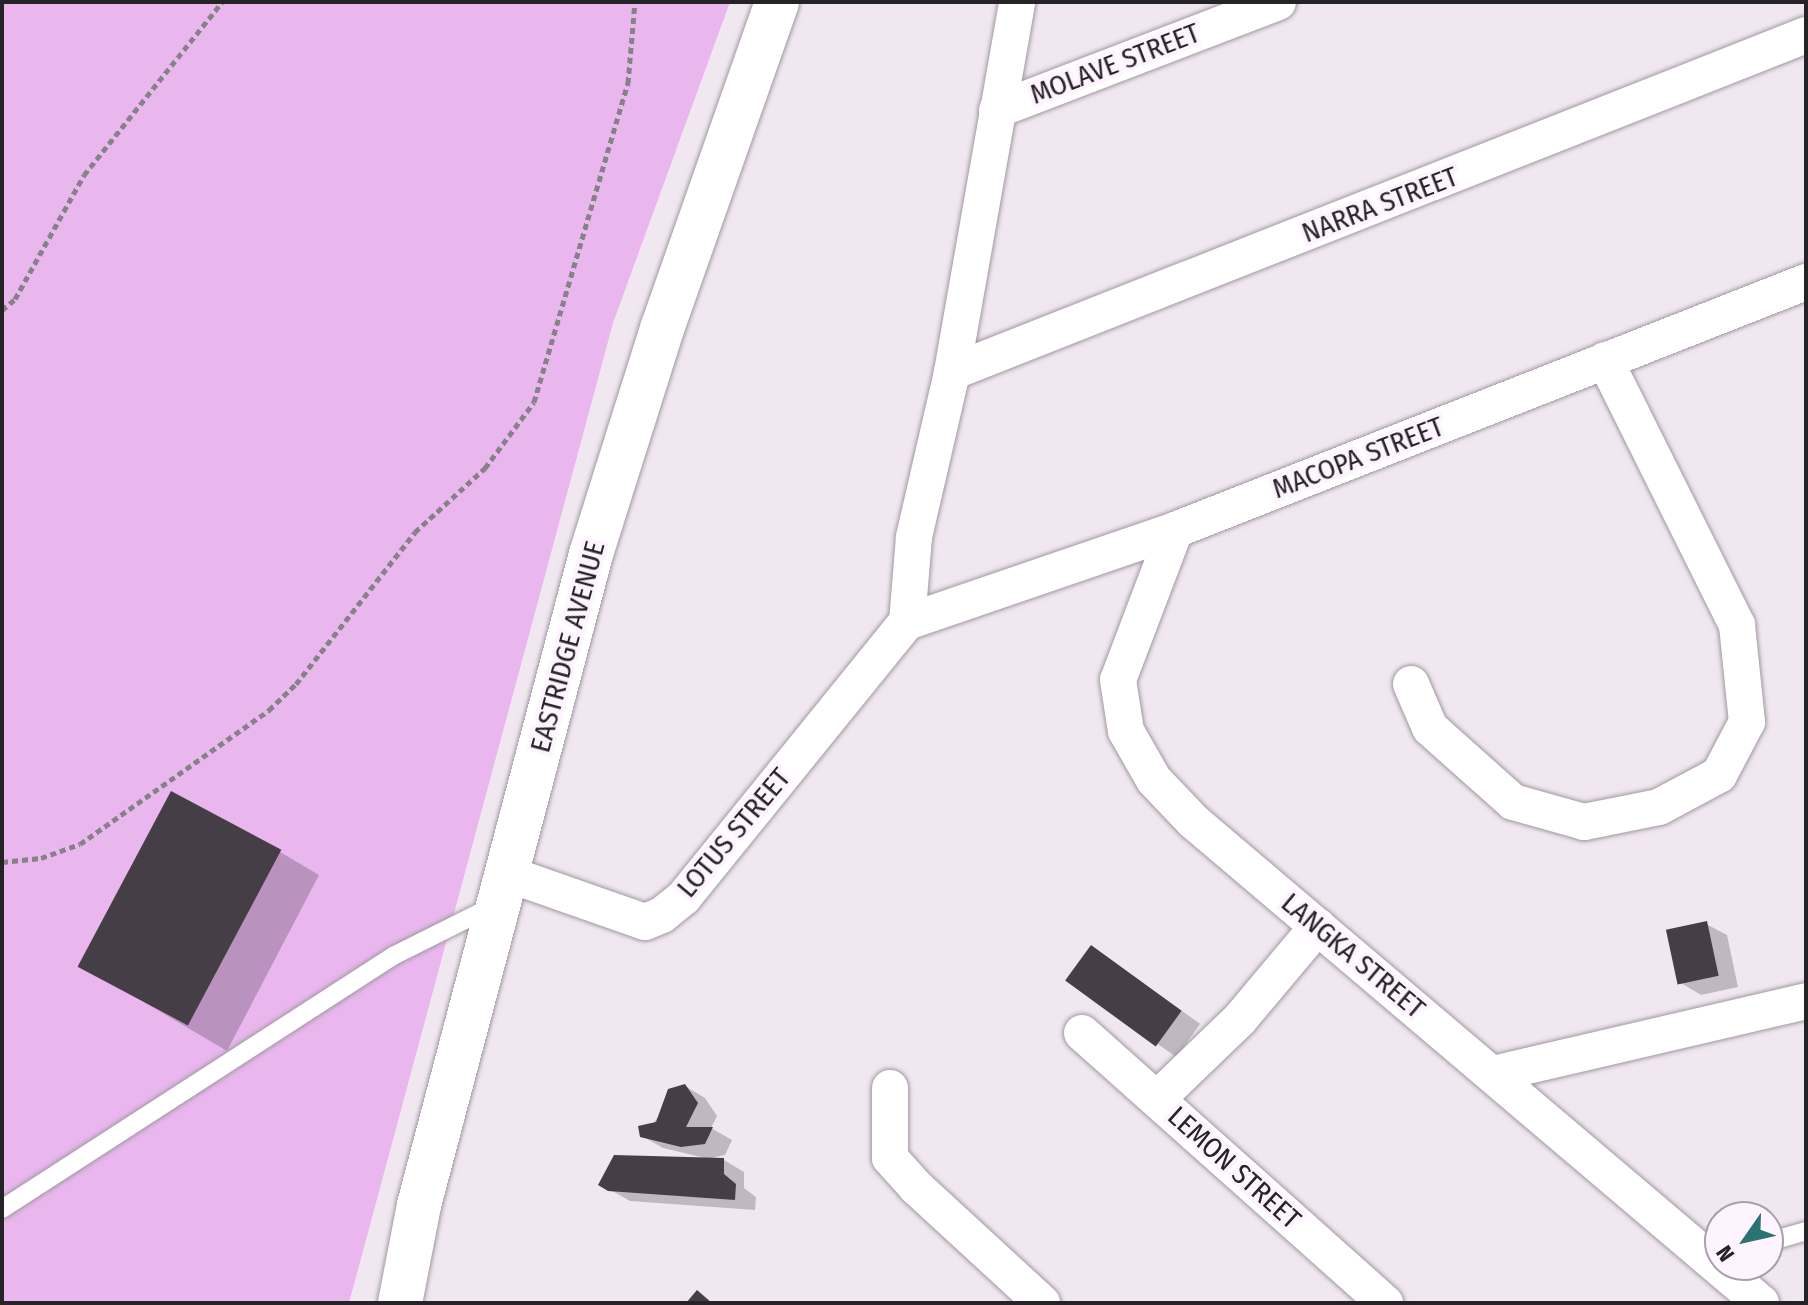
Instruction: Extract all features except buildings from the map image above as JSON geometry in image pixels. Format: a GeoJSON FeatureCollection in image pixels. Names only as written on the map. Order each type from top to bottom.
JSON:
{"type":"FeatureCollection","features":[{"type":"Feature","properties":{"kind":"street","name":"EASTRIDGE AVENUE"},"geometry":{"type":"LineString","coordinates":[[400,1303],[419,1205],[591,554],[663,326],[777,2]]}},
{"type":"Feature","properties":{"kind":"street"},"geometry":{"type":"LineString","coordinates":[[907,622],[914,537],[952,372],[1017,2]]}},
{"type":"Feature","properties":{"kind":"street","name":"MOLAVE STREET"},"geometry":{"type":"LineString","coordinates":[[997,110],[1278,2]]}},
{"type":"Feature","properties":{"kind":"street","name":"NARRA STREET"},"geometry":{"type":"LineString","coordinates":[[952,372],[1806,35]]}},
{"type":"Feature","properties":{"kind":"street","name":"MACOPA STREET"},"geometry":{"type":"LineString","coordinates":[[907,622],[1175,530],[1806,282]]}},
{"type":"Feature","properties":{"kind":"street"},"geometry":{"type":"LineString","coordinates":[[1411,684],[1430,728],[1513,802],[1584,822],[1659,807],[1719,775],[1747,722],[1737,625],[1605,360]]}},
{"type":"Feature","properties":{"kind":"street","name":"LANGKA STREET"},"geometry":{"type":"LineString","coordinates":[[1175,530],[1118,680],[1126,731],[1154,780],[1193,821],[1704,1248]]}},
{"type":"Feature","properties":{"kind":"street","name":"LOTUS STREET"},"geometry":{"type":"LineString","coordinates":[[504,888],[645,922],[662,915],[684,897],[907,622]]}},
{"type":"Feature","properties":{"kind":"street"},"geometry":{"type":"LineString","coordinates":[[1157,1099],[1240,1019],[1318,926]]}},
{"type":"Feature","properties":{"kind":"street"},"geometry":{"type":"LineString","coordinates":[[1493,1074],[1806,1001]]}},
{"type":"Feature","properties":{"kind":"street","name":"LEMON STREET"},"geometry":{"type":"LineString","coordinates":[[1082,1033],[1385,1303]]}},
{"type":"Feature","properties":{"kind":"street"},"geometry":{"type":"LineString","coordinates":[[890,1088],[890,1158],[917,1188],[1042,1303]]}},
{"type":"Feature","properties":{"kind":"street","name":"LANGKA STREET"},"geometry":{"type":"LineString","coordinates":[[1739,1281],[1761,1303]]}},
{"type":"Feature","properties":{"kind":"lane"},"geometry":{"type":"LineString","coordinates":[[2,1209],[393,956],[504,888]]}},
{"type":"Feature","properties":{"kind":"lane"},"geometry":{"type":"LineString","coordinates":[[1784,1237],[1806,1231]]}},
{"type":"Feature","properties":{"kind":"path"},"geometry":{"type":"LineString","coordinates":[[2,310],[15,299],[84,175],[222,2]]}},
{"type":"Feature","properties":{"kind":"path"},"geometry":{"type":"LineString","coordinates":[[2,862],[41,858],[80,844],[269,710],[296,684],[415,532],[485,468],[526,413],[534,402],[628,83],[635,2]]}},
{"type":"Feature","properties":{"kind":"shaded area"},"geometry":{"type":"Polygon","coordinates":[[[2,2],[730,2],[613,323],[349,1303],[2,1303],[2,2]]]}}]}
